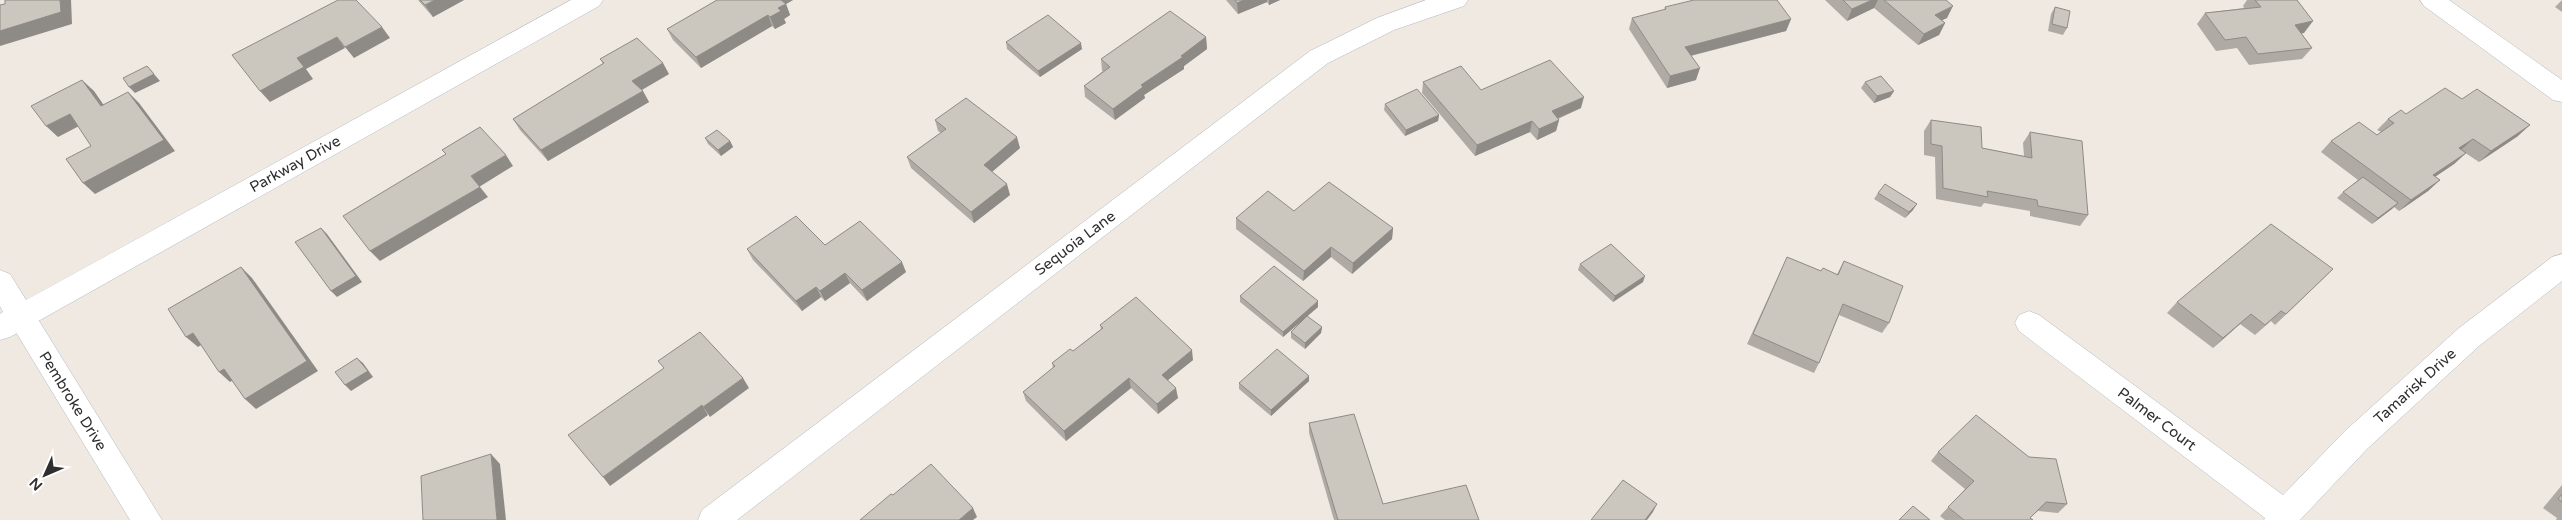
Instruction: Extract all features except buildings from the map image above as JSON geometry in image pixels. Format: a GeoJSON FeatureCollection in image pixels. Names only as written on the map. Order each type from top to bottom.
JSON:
{"type":"FeatureCollection","features":[{"type":"Feature","properties":{"kind":"street","name":"Parkway Drive"},"geometry":{"type":"LineString","coordinates":[[11,322],[591,0]]}},
{"type":"Feature","properties":{"kind":"street","name":"Sequoia Lane"},"geometry":{"type":"LineString","coordinates":[[713,520],[1319,57],[1372,28],[1432,6],[1456,0]]}},
{"type":"Feature","properties":{"kind":"street"},"geometry":{"type":"LineString","coordinates":[[2432,0],[2562,93]]}},
{"type":"Feature","properties":{"kind":"street","name":"Tamarisk Drive"},"geometry":{"type":"LineString","coordinates":[[2282,517],[2356,440],[2469,337],[2562,265]]}},
{"type":"Feature","properties":{"kind":"street","name":"Pembroke Drive"},"geometry":{"type":"LineString","coordinates":[[0,282],[11,322],[147,520]]}},
{"type":"Feature","properties":{"kind":"street","name":"Palmer Court"},"geometry":{"type":"LineString","coordinates":[[2029,323],[2282,517]]}}]}
